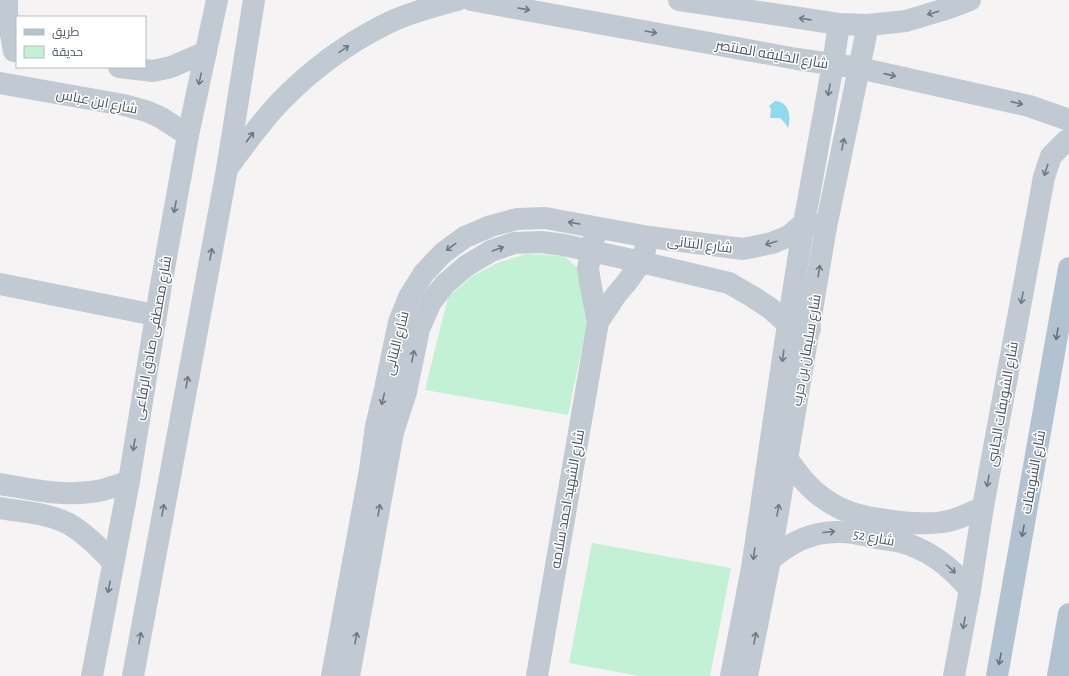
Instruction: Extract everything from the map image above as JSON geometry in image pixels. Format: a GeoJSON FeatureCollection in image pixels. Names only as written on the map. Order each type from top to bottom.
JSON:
{"type":"FeatureCollection","features":[{"type":"Feature","properties":{"kind":"main road","name":"شارع الشويفات"},"geometry":{"type":"LineString","coordinates":[[997,676],[1069,268]]}},
{"type":"Feature","properties":{"kind":"main road"},"geometry":{"type":"LineString","coordinates":[[1058,676],[1069,614]]}},
{"type":"Feature","properties":{"kind":"street"},"geometry":{"type":"LineString","coordinates":[[7,0],[10,51]]}},
{"type":"Feature","properties":{"kind":"street","name":"شارع مصطفى صادق الرفاعى"},"geometry":{"type":"LineString","coordinates":[[92,676],[129,481],[155,315],[188,134],[217,0]]}},
{"type":"Feature","properties":{"kind":"street"},"geometry":{"type":"LineString","coordinates":[[133,676],[227,169],[254,0]]}},
{"type":"Feature","properties":{"kind":"street"},"geometry":{"type":"LineString","coordinates":[[227,169],[252,134],[280,102],[312,73],[346,48],[382,25],[414,13],[457,0]]}},
{"type":"Feature","properties":{"kind":"street","name":"شارع الخليفه المنتصر"},"geometry":{"type":"LineString","coordinates":[[471,0],[859,68],[1029,106],[1069,120]]}},
{"type":"Feature","properties":{"kind":"street"},"geometry":{"type":"LineString","coordinates":[[679,0],[839,24],[868,25],[906,21],[970,0]]}},
{"type":"Feature","properties":{"kind":"street","name":"شارع سليمان بن حرب"},"geometry":{"type":"LineString","coordinates":[[731,676],[752,568],[804,223],[839,24]]}},
{"type":"Feature","properties":{"kind":"street","name":"شارع سليمان بن حرب"},"geometry":{"type":"LineString","coordinates":[[747,676],[770,560],[826,227],[868,25]]}},
{"type":"Feature","properties":{"kind":"street"},"geometry":{"type":"LineString","coordinates":[[128,68],[153,71],[171,67],[206,52]]}},
{"type":"Feature","properties":{"kind":"street","name":"شارع ابن عباس"},"geometry":{"type":"LineString","coordinates":[[0,83],[124,105],[146,111],[160,117],[188,134]]}},
{"type":"Feature","properties":{"kind":"street","name":"شارع الشويفات الجانبى"},"geometry":{"type":"LineString","coordinates":[[954,676],[970,590],[983,507],[1044,177],[1051,156],[1066,141],[1069,140]]}},
{"type":"Feature","properties":{"kind":"street","name":"شارع البتانى"},"geometry":{"type":"LineString","coordinates":[[349,676],[385,429],[385,390],[399,322],[409,296],[416,285],[424,273],[443,253],[465,237],[491,226],[517,219],[545,218],[648,237],[742,249],[772,243],[789,236],[804,223]]}},
{"type":"Feature","properties":{"kind":"street"},"geometry":{"type":"LineString","coordinates":[[804,223],[826,227]]}},
{"type":"Feature","properties":{"kind":"street","name":"شارع الشهيد احمد سلامه"},"geometry":{"type":"LineString","coordinates":[[537,676],[598,322],[588,268],[596,227]]}},
{"type":"Feature","properties":{"kind":"street","name":"شارع الشهيد احمد سلامه"},"geometry":{"type":"LineString","coordinates":[[598,322],[641,262],[648,237]]}},
{"type":"Feature","properties":{"kind":"street","name":"شارع البتانى"},"geometry":{"type":"LineString","coordinates":[[332,676],[369,478],[385,429],[406,392],[419,329],[431,302],[445,284],[466,266],[491,251],[514,243],[541,242],[564,245],[729,283],[771,309],[788,324]]}},
{"type":"Feature","properties":{"kind":"street"},"geometry":{"type":"LineString","coordinates":[[0,284],[155,315]]}},
{"type":"Feature","properties":{"kind":"street"},"geometry":{"type":"LineString","coordinates":[[788,324],[810,328]]}},
{"type":"Feature","properties":{"kind":"street","name":"شارع 52"},"geometry":{"type":"LineString","coordinates":[[787,458],[811,489],[826,501],[843,510],[861,516],[904,523],[925,524],[945,522],[965,516],[983,507]]}},
{"type":"Feature","properties":{"kind":"street"},"geometry":{"type":"LineString","coordinates":[[0,484],[52,493],[72,494],[110,488],[129,481]]}},
{"type":"Feature","properties":{"kind":"street"},"geometry":{"type":"LineString","coordinates":[[0,508],[48,516],[68,523],[84,534],[113,562]]}},
{"type":"Feature","properties":{"kind":"street","name":"شارع 52"},"geometry":{"type":"LineString","coordinates":[[770,560],[795,541],[810,535],[826,532],[857,534],[902,542],[923,551],[947,565],[970,590]]}},
{"type":"Feature","properties":{"kind":"green space"},"geometry":{"type":"Polygon","coordinates":[[[526,254],[564,256],[581,271],[589,314],[568,415],[425,390],[448,297],[471,277],[497,263],[526,254]]]}},
{"type":"Feature","properties":{"kind":"green space"},"geometry":{"type":"Polygon","coordinates":[[[592,543],[731,568],[710,676],[639,676],[569,663],[592,543]]]}},
{"type":"Feature","properties":{"kind":"water"},"geometry":{"type":"Polygon","coordinates":[[[775,101],[783,103],[788,109],[788,128],[780,118],[770,118],[771,109],[769,106],[775,101]]]}}]}
